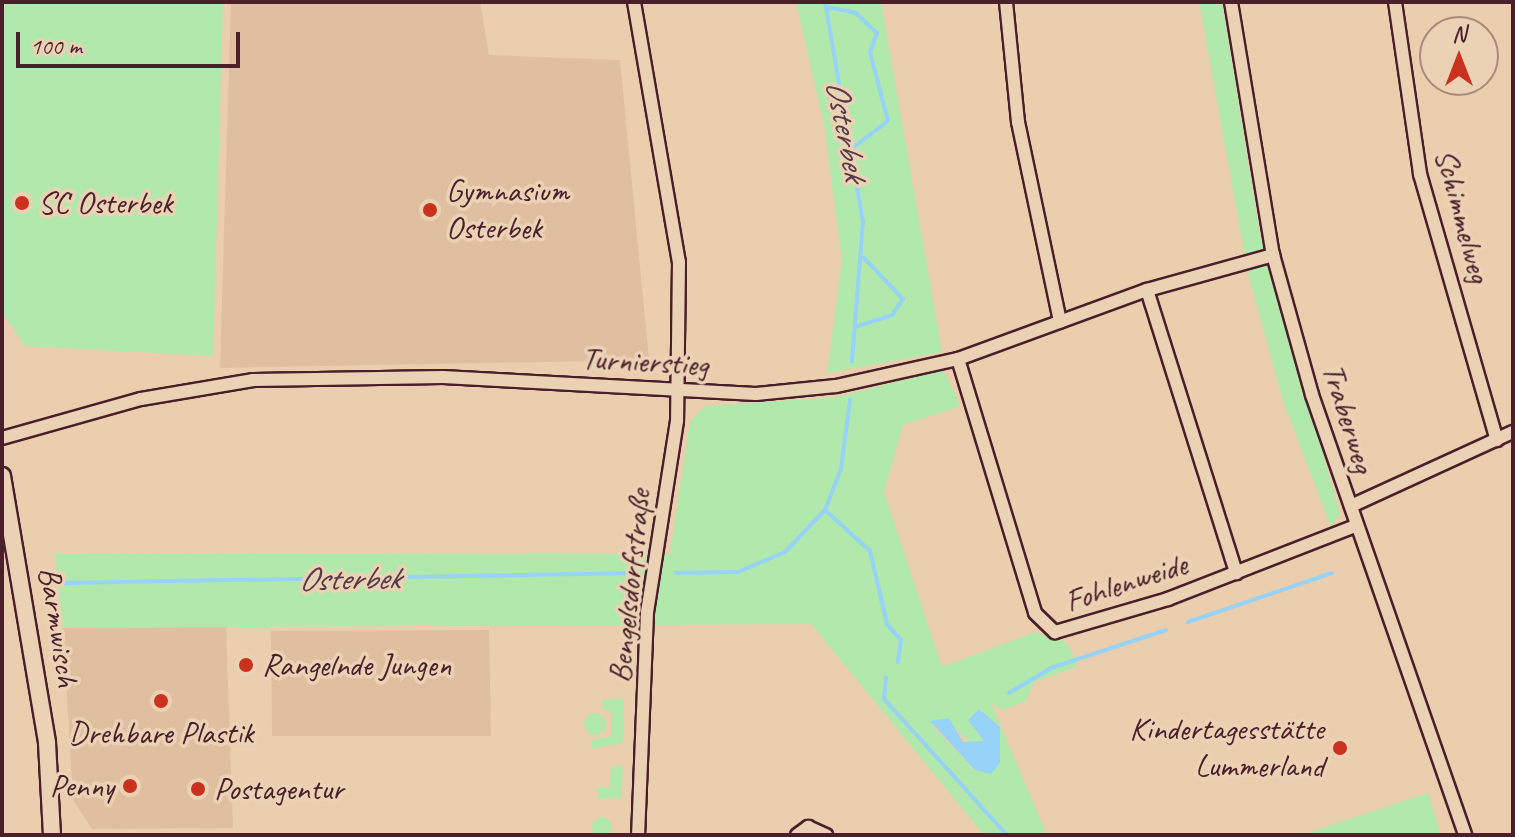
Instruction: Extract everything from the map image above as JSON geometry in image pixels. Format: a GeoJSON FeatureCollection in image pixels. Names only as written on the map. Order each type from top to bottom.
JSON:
{"type":"FeatureCollection","features":[{"type":"Feature","properties":{"kind":"street","name":"Bengelsdorfstraße"},"geometry":{"type":"LineString","coordinates":[[634,2],[679,262],[679,391],[645,634],[638,835]]}},
{"type":"Feature","properties":{"kind":"street"},"geometry":{"type":"LineString","coordinates":[[1006,2],[1018,122],[1060,322]]}},
{"type":"Feature","properties":{"kind":"street","name":"Traberweg"},"geometry":{"type":"LineString","coordinates":[[1231,2],[1273,255],[1351,506],[1353,527],[1465,835]]}},
{"type":"Feature","properties":{"kind":"street","name":"Schimmelweg"},"geometry":{"type":"LineString","coordinates":[[1395,2],[1420,174],[1497,440]]}},
{"type":"Feature","properties":{"kind":"street","name":"Turnierstieg"},"geometry":{"type":"LineString","coordinates":[[2,438],[141,399],[253,380],[443,377],[679,391],[836,386],[958,359],[1147,290],[1273,255]]}},
{"type":"Feature","properties":{"kind":"street"},"geometry":{"type":"LineString","coordinates":[[1147,290],[1236,573]]}},
{"type":"Feature","properties":{"kind":"street","name":"Fohlenweide"},"geometry":{"type":"LineString","coordinates":[[958,359],[1041,624],[1074,631],[1353,527]]}},
{"type":"Feature","properties":{"kind":"street"},"geometry":{"type":"LineString","coordinates":[[1351,506],[1513,432]]}},
{"type":"Feature","properties":{"kind":"street","name":"Barmwisch"},"geometry":{"type":"LineString","coordinates":[[2,476],[47,743],[52,835]]}},
{"type":"Feature","properties":{"kind":"street"},"geometry":{"type":"LineString","coordinates":[[797,835],[808,827],[826,835]]}},
{"type":"Feature","properties":{"kind":"shaded area","name":"Gymnasium Osterbek"},"geometry":{"type":"Polygon","coordinates":[[[231,2],[480,2],[489,55],[620,60],[649,360],[220,368],[231,2]]]}},
{"type":"Feature","properties":{"kind":"shaded area"},"geometry":{"type":"Polygon","coordinates":[[[226,627],[233,828],[92,829],[73,800],[63,628],[226,627]]]}},
{"type":"Feature","properties":{"kind":"shaded area"},"geometry":{"type":"Polygon","coordinates":[[[489,630],[491,736],[272,736],[271,631],[489,630]]]}},
{"type":"Feature","properties":{"kind":"green space"},"geometry":{"type":"Polygon","coordinates":[[[2,2],[223,2],[213,356],[25,346],[2,312],[2,2]]]}},
{"type":"Feature","properties":{"kind":"green space"},"geometry":{"type":"Polygon","coordinates":[[[796,2],[881,2],[942,352],[827,373],[842,261],[824,124],[796,2]]]}},
{"type":"Feature","properties":{"kind":"green space"},"geometry":{"type":"Polygon","coordinates":[[[1199,2],[1222,2],[1259,230],[1340,514],[1331,527],[1283,401],[1248,273],[1199,2]]]}},
{"type":"Feature","properties":{"kind":"green space"},"geometry":{"type":"Polygon","coordinates":[[[943,370],[961,406],[903,425],[884,492],[942,667],[1036,632],[1065,642],[1074,655],[1077,667],[1034,682],[1026,701],[1002,710],[991,703],[1047,835],[984,835],[811,624],[63,628],[55,553],[670,554],[690,421],[705,406],[837,397],[943,370]],[[979,709],[968,720],[984,741],[971,744],[957,729],[932,726],[975,770],[1000,727],[979,709]]]}},
{"type":"Feature","properties":{"kind":"green space"},"geometry":{"type":"Polygon","coordinates":[[[624,698],[623,743],[591,749],[591,740],[611,736],[611,711],[603,710],[602,700],[624,698]]]}},
{"type":"Feature","properties":{"kind":"green space"},"geometry":{"type":"Polygon","coordinates":[[[595,713],[603,716],[606,724],[603,732],[595,735],[587,732],[584,724],[587,716],[595,713]]]}},
{"type":"Feature","properties":{"kind":"green space"},"geometry":{"type":"Polygon","coordinates":[[[611,766],[623,766],[621,798],[597,799],[597,788],[610,787],[611,766]]]}},
{"type":"Feature","properties":{"kind":"green space"},"geometry":{"type":"Polygon","coordinates":[[[1428,793],[1441,835],[1301,835],[1428,793]]]}},
{"type":"Feature","properties":{"kind":"green space"},"geometry":{"type":"Polygon","coordinates":[[[598,817],[606,817],[612,827],[606,837],[598,837],[592,831],[592,823],[598,817]]]}},
{"type":"Feature","properties":{"kind":"water"},"geometry":{"type":"Polygon","coordinates":[[[979,709],[1000,727],[1000,763],[991,774],[975,770],[930,721],[949,718],[963,742],[984,741],[968,720],[979,709]]]}},
{"type":"Feature","properties":{"kind":"waterway","name":"Osterbek"},"geometry":{"type":"LineString","coordinates":[[825,2],[863,221],[852,362]]}},
{"type":"Feature","properties":{"kind":"waterway"},"geometry":{"type":"LineString","coordinates":[[826,7],[856,13],[877,33],[870,52],[888,121],[851,149]]}},
{"type":"Feature","properties":{"kind":"waterway","name":"Osterbek"},"geometry":{"type":"LineString","coordinates":[[858,326],[892,315],[903,299],[864,258]]}},
{"type":"Feature","properties":{"kind":"waterway","name":"Osterbek"},"geometry":{"type":"LineString","coordinates":[[676,573],[738,572],[785,552],[825,510],[841,469],[850,400]]}},
{"type":"Feature","properties":{"kind":"waterway"},"geometry":{"type":"LineString","coordinates":[[825,510],[870,551],[887,624],[901,640],[898,662]]}},
{"type":"Feature","properties":{"kind":"waterway","name":"Osterbek"},"geometry":{"type":"LineString","coordinates":[[62,583],[635,573]]}},
{"type":"Feature","properties":{"kind":"waterway"},"geometry":{"type":"LineString","coordinates":[[1188,622],[1332,573]]}},
{"type":"Feature","properties":{"kind":"waterway"},"geometry":{"type":"LineString","coordinates":[[1009,693],[1051,668],[1166,630]]}},
{"type":"Feature","properties":{"kind":"waterway"},"geometry":{"type":"LineString","coordinates":[[886,677],[884,699],[1007,835]]}},
{"type":"Feature","properties":{"kind":"place","name":"SC Osterbek"},"geometry":{"type":"Point","coordinates":[22,203]}},
{"type":"Feature","properties":{"kind":"place","name":"Gymnasium Osterbek"},"geometry":{"type":"Point","coordinates":[430,210]}},
{"type":"Feature","properties":{"kind":"place","name":"Rangelnde Jungen"},"geometry":{"type":"Point","coordinates":[246,665]}},
{"type":"Feature","properties":{"kind":"place","name":"Drehbare Plastik"},"geometry":{"type":"Point","coordinates":[161,701]}},
{"type":"Feature","properties":{"kind":"place","name":"Kindertagesstätte Lummerland"},"geometry":{"type":"Point","coordinates":[1340,748]}},
{"type":"Feature","properties":{"kind":"place","name":"Penny"},"geometry":{"type":"Point","coordinates":[130,786]}},
{"type":"Feature","properties":{"kind":"place","name":"Postagentur"},"geometry":{"type":"Point","coordinates":[198,789]}}]}
